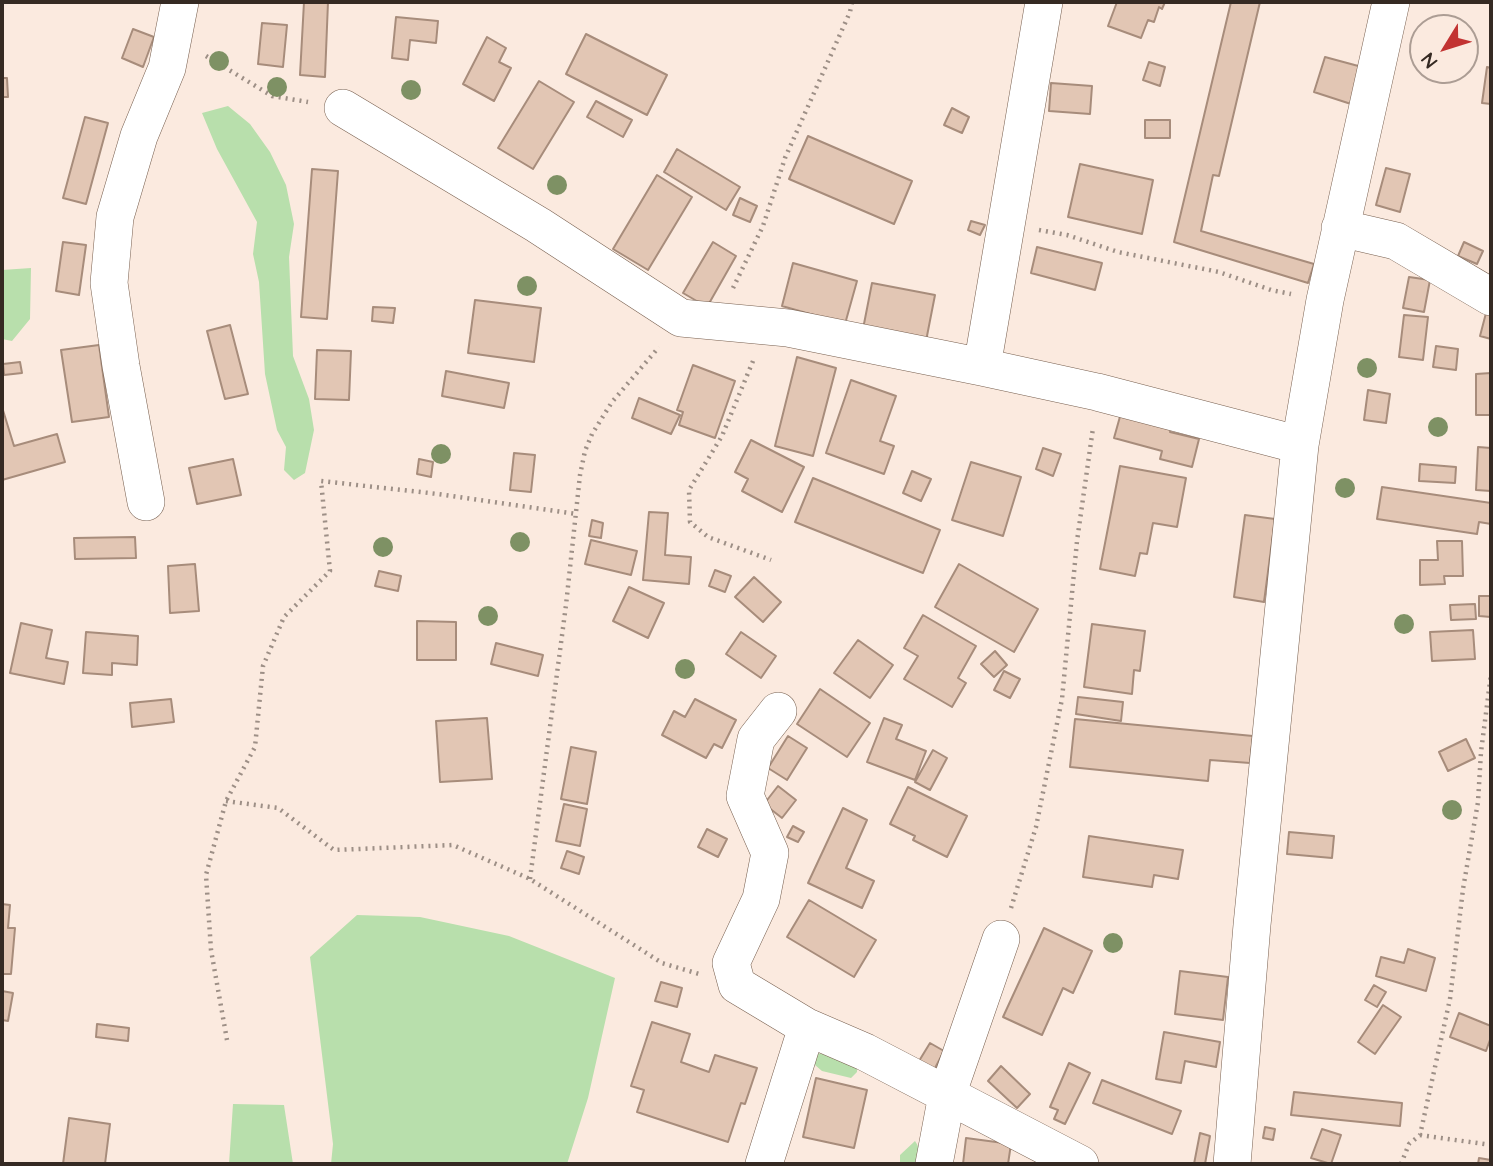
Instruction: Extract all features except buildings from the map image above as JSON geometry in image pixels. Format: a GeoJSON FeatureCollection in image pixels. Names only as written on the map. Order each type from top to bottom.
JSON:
{"type":"FeatureCollection","features":[{"type":"Feature","properties":{"kind":"street"},"geometry":{"type":"LineString","coordinates":[[1232,1164],[1252,925],[1300,445],[1325,300],[1391,2]]}},
{"type":"Feature","properties":{"kind":"street"},"geometry":{"type":"LineString","coordinates":[[145,502],[109,283],[115,217],[139,136],[167,68],[180,4]]}},
{"type":"Feature","properties":{"kind":"street"},"geometry":{"type":"LineString","coordinates":[[982,367],[1007,222],[1036,4]]}},
{"type":"Feature","properties":{"kind":"street"},"geometry":{"type":"LineString","coordinates":[[343,108],[548,232],[681,318],[788,328],[982,367],[1097,392],[1300,445]]}},
{"type":"Feature","properties":{"kind":"street"},"geometry":{"type":"LineString","coordinates":[[1340,228],[1395,241],[1491,297]]}},
{"type":"Feature","properties":{"kind":"street"},"geometry":{"type":"LineString","coordinates":[[778,711],[756,739],[745,796],[770,853],[761,899],[731,963],[737,985],[807,1027],[865,1052],[1080,1164]]}},
{"type":"Feature","properties":{"kind":"street"},"geometry":{"type":"LineString","coordinates":[[934,1164],[947,1095],[1001,939]]}},
{"type":"Feature","properties":{"kind":"street"},"geometry":{"type":"LineString","coordinates":[[764,1164],[807,1027]]}},
{"type":"Feature","properties":{"kind":"path"},"geometry":{"type":"LineString","coordinates":[[717,323],[763,226],[785,158],[850,12],[852,2]]}},
{"type":"Feature","properties":{"kind":"path"},"geometry":{"type":"LineString","coordinates":[[180,4],[194,13],[206,57],[272,96],[343,108]]}},
{"type":"Feature","properties":{"kind":"path"},"geometry":{"type":"LineString","coordinates":[[1007,222],[1067,235],[1118,252],[1219,272],[1271,290],[1325,300]]}},
{"type":"Feature","properties":{"kind":"path"},"geometry":{"type":"LineString","coordinates":[[530,879],[585,451],[612,402],[681,318]]}},
{"type":"Feature","properties":{"kind":"path"},"geometry":{"type":"LineString","coordinates":[[764,327],[722,436],[690,489],[691,522],[699,530],[708,537],[771,560]]}},
{"type":"Feature","properties":{"kind":"path"},"geometry":{"type":"LineString","coordinates":[[1001,939],[1036,827],[1062,699],[1077,541],[1097,392]]}},
{"type":"Feature","properties":{"kind":"path"},"geometry":{"type":"LineString","coordinates":[[227,1040],[211,950],[206,875],[226,801],[255,747],[263,666],[284,617],[330,571],[321,481],[577,514]]}},
{"type":"Feature","properties":{"kind":"path"},"geometry":{"type":"LineString","coordinates":[[1401,1164],[1409,1144],[1420,1135],[1450,999],[1463,889],[1478,802],[1491,674]]}},
{"type":"Feature","properties":{"kind":"path"},"geometry":{"type":"LineString","coordinates":[[1485,732],[1491,734]]}},
{"type":"Feature","properties":{"kind":"path"},"geometry":{"type":"LineString","coordinates":[[226,801],[278,808],[334,850],[453,845],[530,879],[662,963],[737,985]]}},
{"type":"Feature","properties":{"kind":"path"},"geometry":{"type":"LineString","coordinates":[[1420,1135],[1491,1145]]}},
{"type":"Feature","properties":{"kind":"green space"},"geometry":{"type":"Polygon","coordinates":[[[228,106],[250,124],[270,152],[286,185],[294,224],[289,257],[293,356],[309,399],[314,430],[305,473],[294,480],[284,470],[286,447],[277,430],[265,374],[259,282],[253,254],[257,222],[217,149],[202,113],[228,106]]]}},
{"type":"Feature","properties":{"kind":"green space"},"geometry":{"type":"Polygon","coordinates":[[[31,268],[30,319],[12,341],[2,339],[2,270],[31,268]]]}},
{"type":"Feature","properties":{"kind":"green space"},"geometry":{"type":"Polygon","coordinates":[[[357,915],[420,917],[509,936],[615,978],[588,1098],[567,1164],[331,1164],[333,1144],[310,957],[357,915]]]}},
{"type":"Feature","properties":{"kind":"green space"},"geometry":{"type":"Polygon","coordinates":[[[813,1053],[826,1054],[857,1067],[857,1072],[851,1078],[822,1071],[808,1059],[813,1053]]]}},
{"type":"Feature","properties":{"kind":"green space"},"geometry":{"type":"Polygon","coordinates":[[[233,1104],[284,1105],[293,1164],[229,1164],[233,1104]]]}},
{"type":"Feature","properties":{"kind":"green space"},"geometry":{"type":"Polygon","coordinates":[[[915,1141],[920,1152],[919,1164],[900,1164],[900,1155],[915,1141]]]}}]}
